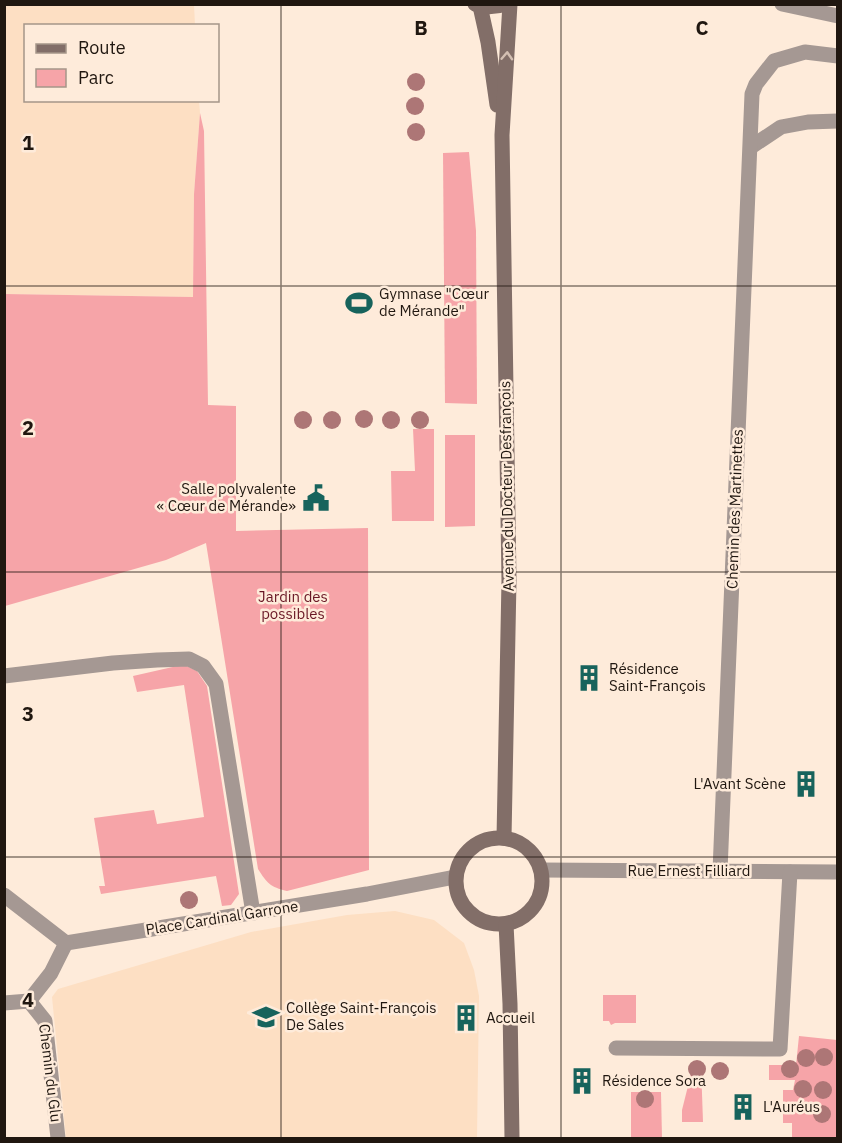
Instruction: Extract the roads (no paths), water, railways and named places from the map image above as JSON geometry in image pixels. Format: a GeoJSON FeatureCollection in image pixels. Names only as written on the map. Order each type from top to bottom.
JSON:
{"type":"FeatureCollection","features":[{"type":"Feature","properties":{"kind":"main road"},"geometry":{"type":"LineString","coordinates":[[508,4],[502,135],[488,42],[477,5],[495,7],[508,4]]}},
{"type":"Feature","properties":{"kind":"main road","name":"Avenue du Docteur Desfrançois"},"geometry":{"type":"LineString","coordinates":[[502,135],[510,580],[504,838]]}},
{"type":"Feature","properties":{"kind":"main road"},"geometry":{"type":"LineString","coordinates":[[487,839],[514,840],[529,850],[541,870],[541,892],[537,902],[527,915],[515,922],[489,924],[474,917],[460,902],[456,892],[455,877],[464,855],[476,844],[487,839]]}},
{"type":"Feature","properties":{"kind":"main road"},"geometry":{"type":"LineString","coordinates":[[507,924],[512,1138]]}},
{"type":"Feature","properties":{"kind":"street"},"geometry":{"type":"LineString","coordinates":[[782,4],[837,16]]}},
{"type":"Feature","properties":{"kind":"street","name":"Chemin des Martinettes"},"geometry":{"type":"LineString","coordinates":[[720,871],[752,94],[756,84],[774,61],[805,52],[837,56]]}},
{"type":"Feature","properties":{"kind":"street"},"geometry":{"type":"LineString","coordinates":[[751,147],[781,127],[808,122],[837,121]]}},
{"type":"Feature","properties":{"kind":"street"},"geometry":{"type":"LineString","coordinates":[[4,676],[157,660],[189,659],[203,666],[216,684],[253,913]]}},
{"type":"Feature","properties":{"kind":"street","name":"Rue Ernest Filliard"},"geometry":{"type":"LineString","coordinates":[[541,870],[837,872]]}},
{"type":"Feature","properties":{"kind":"street"},"geometry":{"type":"LineString","coordinates":[[616,1048],[780,1049],[790,872]]}},
{"type":"Feature","properties":{"kind":"street","name":"Place Cardinal Garrone"},"geometry":{"type":"LineString","coordinates":[[66,943],[367,894],[455,877]]}},
{"type":"Feature","properties":{"kind":"street"},"geometry":{"type":"LineString","coordinates":[[4,895],[66,943],[51,973],[29,1001],[4,1003]]}},
{"type":"Feature","properties":{"kind":"street","name":"Chemin du Glu"},"geometry":{"type":"LineString","coordinates":[[29,1001],[45,1021],[58,1138]]}},
{"type":"Feature","properties":{"kind":"place","name":"Gymnase \"Cœur de Mérande\""},"geometry":{"type":"Point","coordinates":[359,303]}},
{"type":"Feature","properties":{"kind":"place","name":"Salle polyvalente « Cœur de Mérande»"},"geometry":{"type":"Point","coordinates":[316,498]}},
{"type":"Feature","properties":{"kind":"place","name":"Résidence Saint-François"},"geometry":{"type":"Point","coordinates":[589,678]}},
{"type":"Feature","properties":{"kind":"place","name":"L'Avant Scène"},"geometry":{"type":"Point","coordinates":[806,784]}},
{"type":"Feature","properties":{"kind":"place","name":"Collège Saint-François De Sales"},"geometry":{"type":"Point","coordinates":[266,1017]}},
{"type":"Feature","properties":{"kind":"place","name":"Accueil"},"geometry":{"type":"Point","coordinates":[466,1018]}},
{"type":"Feature","properties":{"kind":"place","name":"Résidence Sora"},"geometry":{"type":"Point","coordinates":[582,1081]}},
{"type":"Feature","properties":{"kind":"place","name":"L'Auréus"},"geometry":{"type":"Point","coordinates":[743,1107]}},
{"type":"Feature","properties":{"kind":"park label","name":"Jardin des possibles"},"geometry":{"type":"Point","coordinates":[293,606]}}]}
